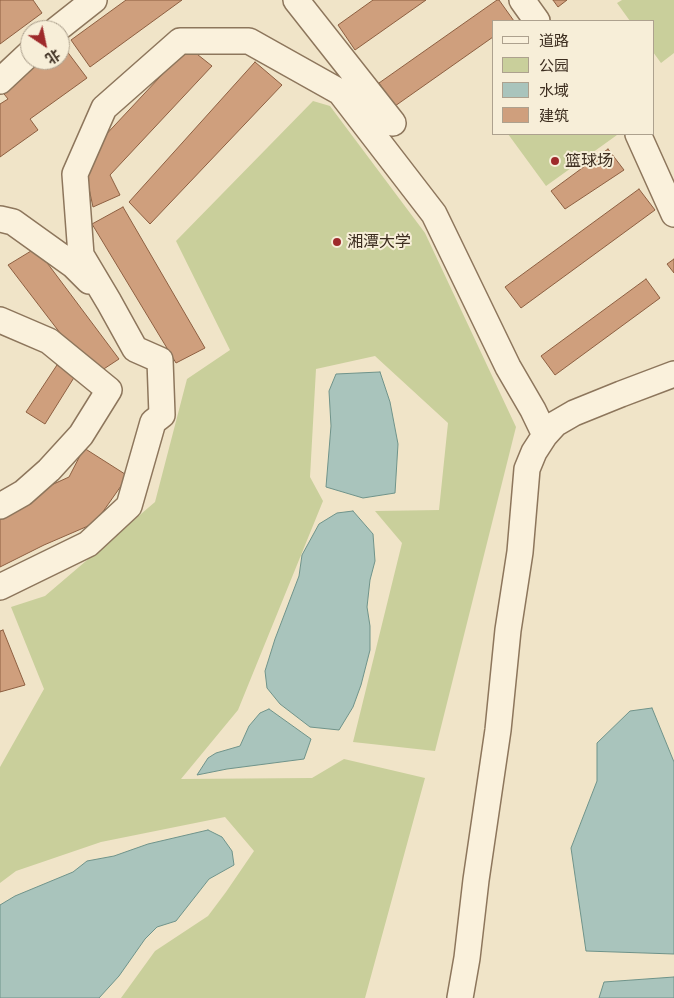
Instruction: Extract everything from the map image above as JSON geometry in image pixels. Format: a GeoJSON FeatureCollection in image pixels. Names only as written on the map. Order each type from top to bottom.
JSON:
{"type":"FeatureCollection","features":[{"type":"Feature","properties":{"kind":"street"},"geometry":{"type":"LineString","coordinates":[[69,20],[94,0]]}},
{"type":"Feature","properties":{"kind":"street"},"geometry":{"type":"LineString","coordinates":[[296,0],[393,123]]}},
{"type":"Feature","properties":{"kind":"street"},"geometry":{"type":"LineString","coordinates":[[522,0],[537,20]]}},
{"type":"Feature","properties":{"kind":"street"},"geometry":{"type":"LineString","coordinates":[[0,587],[88,544],[129,506],[153,422],[162,415],[160,360],[135,348],[81,255],[75,174],[104,108],[180,41],[249,41],[340,92],[434,214],[508,367],[534,410],[545,435]]}},
{"type":"Feature","properties":{"kind":"street"},"geometry":{"type":"LineString","coordinates":[[0,81],[20,62]]}},
{"type":"Feature","properties":{"kind":"street"},"geometry":{"type":"LineString","coordinates":[[638,135],[674,214]]}},
{"type":"Feature","properties":{"kind":"street"},"geometry":{"type":"LineString","coordinates":[[0,219],[13,222],[73,265],[109,302]]}},
{"type":"Feature","properties":{"kind":"street"},"geometry":{"type":"LineString","coordinates":[[0,320],[49,341],[108,390],[81,435],[49,470],[24,493],[0,506]]}},
{"type":"Feature","properties":{"kind":"street"},"geometry":{"type":"LineString","coordinates":[[534,410],[561,407],[674,361]]}},
{"type":"Feature","properties":{"kind":"street"},"geometry":{"type":"LineString","coordinates":[[460,998],[498,730],[508,630],[520,552],[528,469],[534,452],[555,424],[574,413],[674,374]]}},
{"type":"Feature","properties":{"kind":"green space"},"geometry":{"type":"Polygon","coordinates":[[[622,0],[674,0],[674,53],[661,63],[654,53],[654,20],[629,20],[617,3],[622,0]]]}},
{"type":"Feature","properties":{"kind":"green space"},"geometry":{"type":"Polygon","coordinates":[[[313,101],[330,106],[425,233],[516,427],[435,751],[353,742],[402,543],[375,511],[439,510],[448,423],[375,356],[316,369],[310,477],[323,501],[238,710],[181,779],[312,778],[344,759],[425,778],[365,998],[121,998],[155,951],[208,916],[254,851],[225,817],[101,842],[16,871],[0,883],[0,767],[44,689],[11,607],[45,596],[155,502],[187,379],[230,350],[176,241],[313,101]]]}},
{"type":"Feature","properties":{"kind":"green space","name":"篮球场"},"geometry":{"type":"Polygon","coordinates":[[[509,135],[617,135],[546,186],[509,135]]]}},
{"type":"Feature","properties":{"kind":"water"},"geometry":{"type":"Polygon","coordinates":[[[380,372],[390,402],[398,444],[395,493],[363,498],[326,487],[331,426],[329,391],[336,374],[380,372]]]}},
{"type":"Feature","properties":{"kind":"water"},"geometry":{"type":"Polygon","coordinates":[[[353,511],[373,534],[375,561],[370,580],[367,607],[370,626],[370,650],[353,707],[339,730],[310,727],[280,704],[267,688],[265,671],[299,576],[302,555],[319,524],[337,513],[353,511]]]}},
{"type":"Feature","properties":{"kind":"water"},"geometry":{"type":"Polygon","coordinates":[[[652,708],[674,762],[674,954],[586,951],[571,848],[597,781],[597,743],[630,711],[652,708]]]}},
{"type":"Feature","properties":{"kind":"water"},"geometry":{"type":"Polygon","coordinates":[[[269,709],[311,739],[304,759],[197,775],[208,758],[216,753],[240,746],[249,726],[260,713],[269,709]]]}},
{"type":"Feature","properties":{"kind":"water"},"geometry":{"type":"Polygon","coordinates":[[[208,830],[222,837],[232,851],[234,865],[209,879],[176,921],[157,927],[145,939],[119,976],[99,998],[0,998],[0,905],[15,896],[73,872],[87,861],[114,856],[148,844],[208,830]]]}},
{"type":"Feature","properties":{"kind":"water"},"geometry":{"type":"Polygon","coordinates":[[[674,977],[674,998],[599,998],[604,982],[674,977]]]}},
{"type":"Feature","properties":{"kind":"building"},"geometry":{"type":"Polygon","coordinates":[[[0,0],[33,0],[42,13],[33,20],[20,20],[20,29],[0,44],[0,0]]]}},
{"type":"Feature","properties":{"kind":"building"},"geometry":{"type":"Polygon","coordinates":[[[126,0],[182,0],[90,67],[71,40],[126,0]]]}},
{"type":"Feature","properties":{"kind":"building"},"geometry":{"type":"Polygon","coordinates":[[[373,0],[426,0],[355,50],[338,25],[373,0]]]}},
{"type":"Feature","properties":{"kind":"building"},"geometry":{"type":"Polygon","coordinates":[[[497,0],[499,0],[513,20],[492,20],[492,38],[395,106],[379,83],[497,0]]]}},
{"type":"Feature","properties":{"kind":"building"},"geometry":{"type":"Polygon","coordinates":[[[553,0],[567,0],[558,7],[553,0]]]}},
{"type":"Feature","properties":{"kind":"building"},"geometry":{"type":"Polygon","coordinates":[[[188,47],[212,66],[110,175],[120,195],[93,207],[85,170],[100,141],[188,47]]]}},
{"type":"Feature","properties":{"kind":"building"},"geometry":{"type":"Polygon","coordinates":[[[70,55],[87,78],[30,119],[38,130],[0,157],[0,104],[8,99],[1,90],[30,70],[70,70],[70,55]]]}},
{"type":"Feature","properties":{"kind":"building"},"geometry":{"type":"Polygon","coordinates":[[[255,62],[282,85],[150,224],[129,202],[255,62]]]}},
{"type":"Feature","properties":{"kind":"building"},"geometry":{"type":"Polygon","coordinates":[[[608,149],[624,170],[565,209],[551,191],[608,149]]]}},
{"type":"Feature","properties":{"kind":"building"},"geometry":{"type":"Polygon","coordinates":[[[639,189],[655,210],[521,308],[505,287],[639,189]]]}},
{"type":"Feature","properties":{"kind":"building"},"geometry":{"type":"Polygon","coordinates":[[[123,207],[205,348],[176,363],[92,224],[123,207]]]}},
{"type":"Feature","properties":{"kind":"building"},"geometry":{"type":"Polygon","coordinates":[[[36,248],[119,359],[93,376],[8,265],[36,248]]]}},
{"type":"Feature","properties":{"kind":"building"},"geometry":{"type":"Polygon","coordinates":[[[674,259],[674,273],[667,264],[674,259]]]}},
{"type":"Feature","properties":{"kind":"building"},"geometry":{"type":"Polygon","coordinates":[[[646,279],[660,298],[555,375],[541,356],[646,279]]]}},
{"type":"Feature","properties":{"kind":"building"},"geometry":{"type":"Polygon","coordinates":[[[57,365],[75,376],[45,424],[26,412],[57,365]]]}},
{"type":"Feature","properties":{"kind":"building"},"geometry":{"type":"Polygon","coordinates":[[[84,448],[128,476],[95,523],[0,567],[0,511],[27,496],[69,477],[84,448]]]}},
{"type":"Feature","properties":{"kind":"building"},"geometry":{"type":"Polygon","coordinates":[[[3,630],[25,685],[0,692],[0,631],[3,630]]]}},
{"type":"Feature","properties":{"kind":"place","name":"篮球场"},"geometry":{"type":"Point","coordinates":[555,161]}},
{"type":"Feature","properties":{"kind":"place","name":"湘潭大学"},"geometry":{"type":"Point","coordinates":[337,242]}}]}
